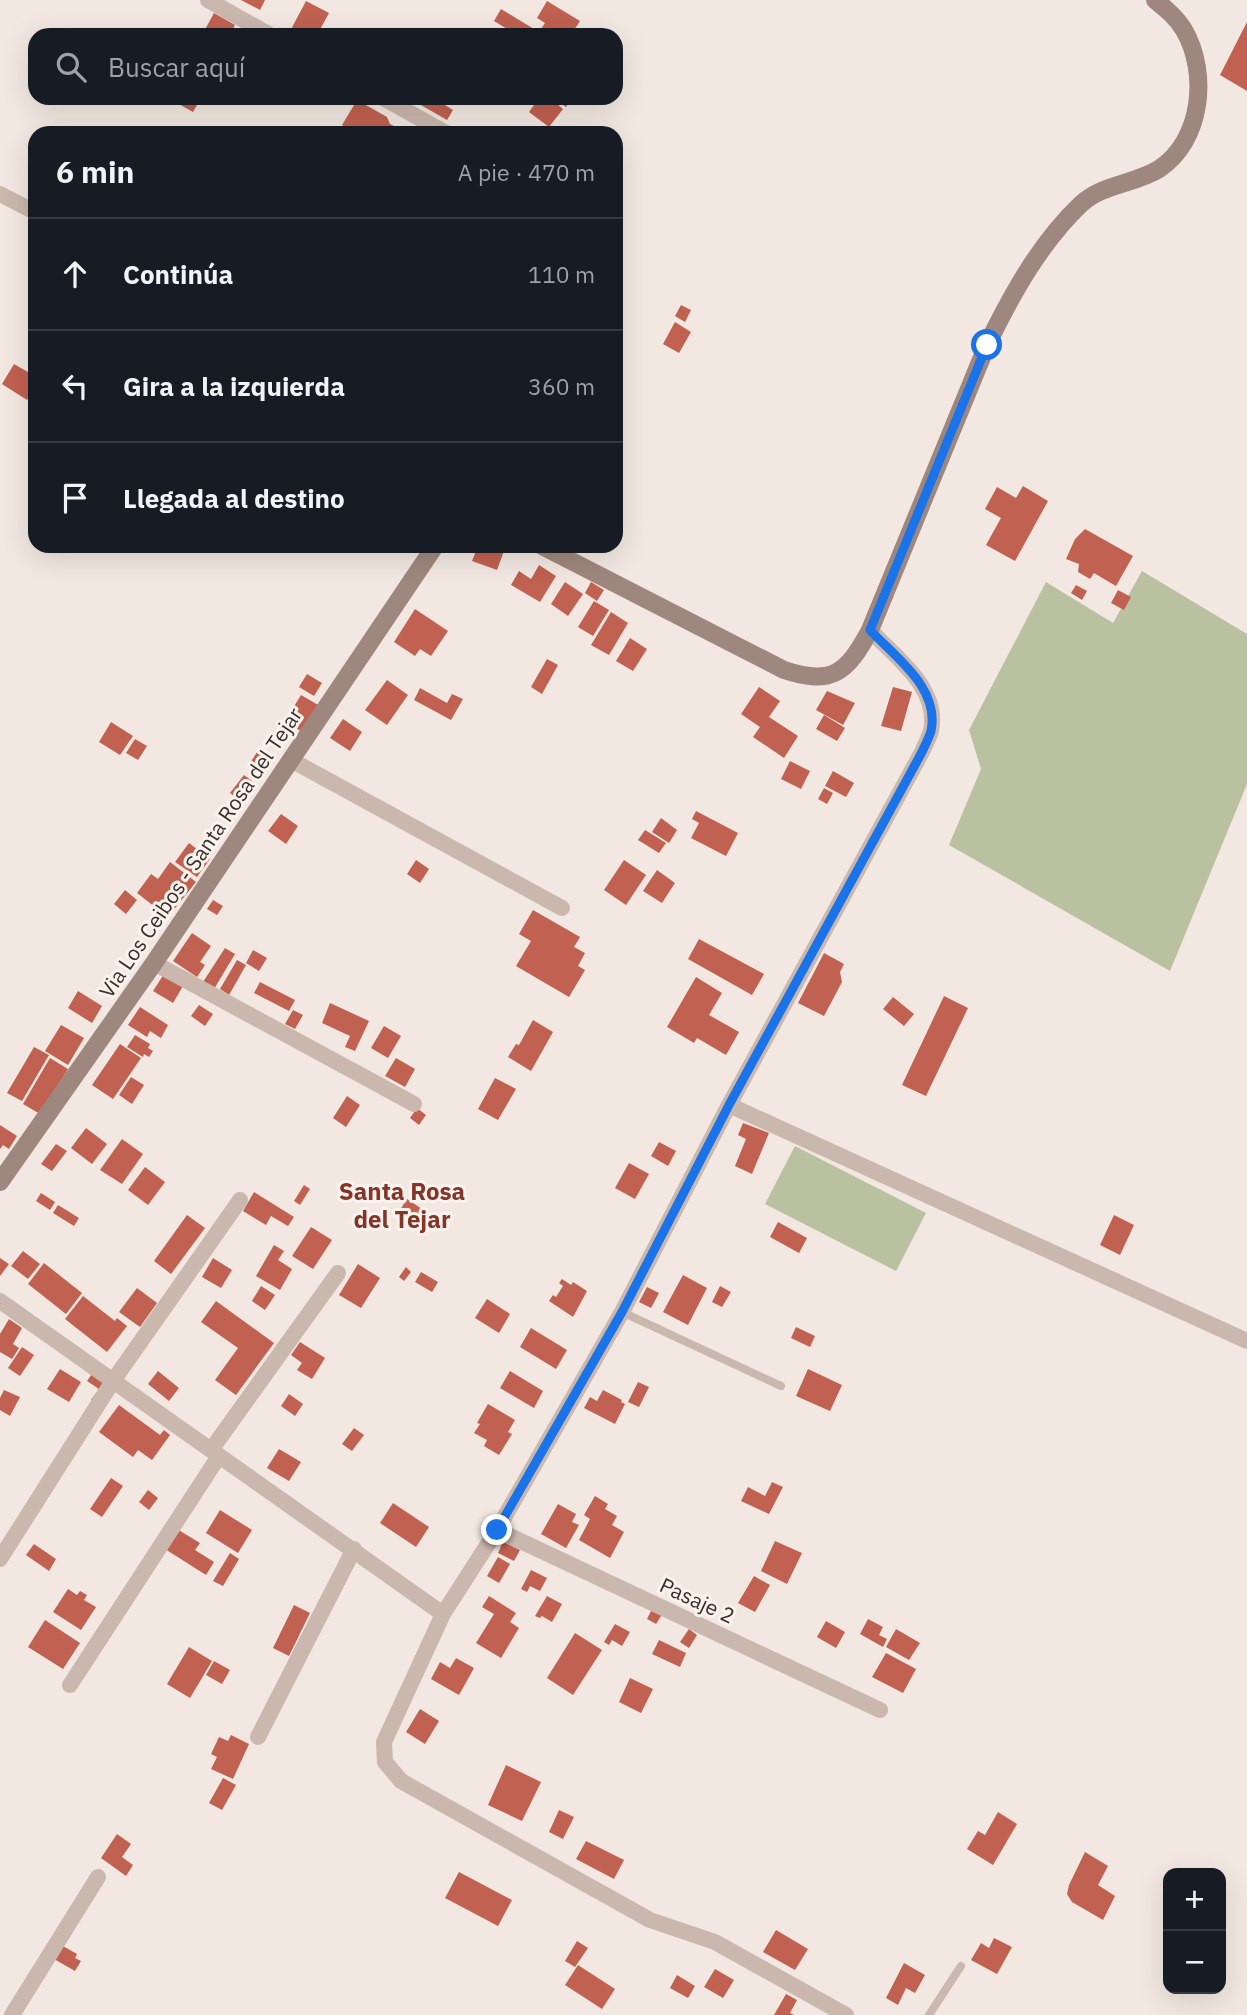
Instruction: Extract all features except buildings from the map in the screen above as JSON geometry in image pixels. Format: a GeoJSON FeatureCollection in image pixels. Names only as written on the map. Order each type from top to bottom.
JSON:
{"type":"FeatureCollection","features":[{"type":"Feature","properties":{"kind":"main road"},"geometry":{"type":"LineString","coordinates":[[556,553],[784,670],[808,678],[822,678],[849,662],[870,630],[987,345],[1008,301],[1061,225],[1085,200],[1155,171],[1175,156],[1186,141],[1194,121],[1199,92],[1198,73],[1185,31],[1173,15],[1155,0]]}},
{"type":"Feature","properties":{"kind":"main road","name":"Via Los Ceibos - Santa Rosa del Tejar"},"geometry":{"type":"LineString","coordinates":[[0,1182],[154,963],[430,553]]}},
{"type":"Feature","properties":{"kind":"street"},"geometry":{"type":"LineString","coordinates":[[208,0],[258,28]]}},
{"type":"Feature","properties":{"kind":"street"},"geometry":{"type":"LineString","coordinates":[[396,105],[433,126]]}},
{"type":"Feature","properties":{"kind":"street"},"geometry":{"type":"LineString","coordinates":[[0,194],[28,208]]}},
{"type":"Feature","properties":{"kind":"street"},"geometry":{"type":"LineString","coordinates":[[846,2015],[715,1942],[650,1920],[401,1781],[386,1762],[384,1742],[443,1614],[497,1530],[622,1312],[729,1105],[922,752],[930,732],[932,709],[925,689],[870,630]]}},
{"type":"Feature","properties":{"kind":"street"},"geometry":{"type":"LineString","coordinates":[[292,760],[562,908]]}},
{"type":"Feature","properties":{"kind":"street"},"geometry":{"type":"LineString","coordinates":[[154,963],[414,1104]]}},
{"type":"Feature","properties":{"kind":"street"},"geometry":{"type":"LineString","coordinates":[[729,1105],[1247,1341]]}},
{"type":"Feature","properties":{"kind":"street"},"geometry":{"type":"LineString","coordinates":[[0,1559],[113,1381],[240,1200]]}},
{"type":"Feature","properties":{"kind":"street"},"geometry":{"type":"LineString","coordinates":[[70,1685],[215,1453],[338,1273]]}},
{"type":"Feature","properties":{"kind":"street"},"geometry":{"type":"LineString","coordinates":[[0,1301],[443,1614]]}},
{"type":"Feature","properties":{"kind":"street","name":"Pasaje 2"},"geometry":{"type":"LineString","coordinates":[[497,1530],[880,1710]]}},
{"type":"Feature","properties":{"kind":"street"},"geometry":{"type":"LineString","coordinates":[[258,1737],[354,1549]]}},
{"type":"Feature","properties":{"kind":"street"},"geometry":{"type":"LineString","coordinates":[[12,2015],[98,1877]]}},
{"type":"Feature","properties":{"kind":"lane"},"geometry":{"type":"LineString","coordinates":[[622,1312],[782,1386]]}},
{"type":"Feature","properties":{"kind":"lane"},"geometry":{"type":"LineString","coordinates":[[929,2015],[961,1966]]}},
{"type":"Feature","properties":{"kind":"green space"},"geometry":{"type":"Polygon","coordinates":[[[1142,571],[1247,634],[1247,784],[1170,971],[949,845],[981,769],[969,730],[1046,582],[1113,623],[1142,571]]]}},
{"type":"Feature","properties":{"kind":"green space"},"geometry":{"type":"Polygon","coordinates":[[[795,1146],[926,1213],[896,1271],[765,1204],[795,1146]]]}},
{"type":"Feature","properties":{"kind":"district","name":"Santa Rosa del Tejar"},"geometry":{"type":"Point","coordinates":[402,1206]}},
{"type":"Feature","properties":{"kind":"route"},"geometry":{"type":"LineString","coordinates":[[497,1530],[622,1312],[729,1105],[922,752],[930,732],[932,709],[925,689],[870,630],[987,345]]}}]}
